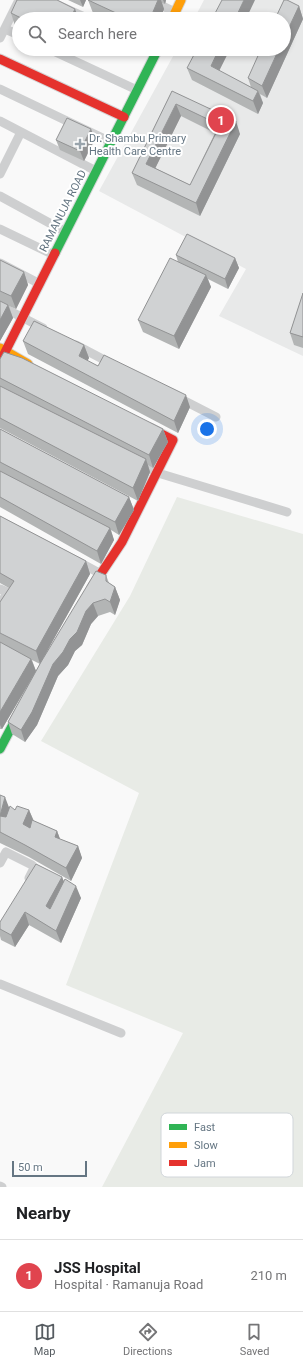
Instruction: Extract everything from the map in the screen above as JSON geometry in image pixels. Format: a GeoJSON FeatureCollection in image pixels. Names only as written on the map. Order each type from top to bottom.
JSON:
{"type":"FeatureCollection","features":[{"type":"Feature","properties":{"kind":"street"},"geometry":{"type":"LineString","coordinates":[[13,12],[19,0]]}},
{"type":"Feature","properties":{"kind":"street"},"geometry":{"type":"LineString","coordinates":[[47,0],[74,12]]}},
{"type":"Feature","properties":{"kind":"street"},"geometry":{"type":"LineString","coordinates":[[150,0],[168,12]]}},
{"type":"Feature","properties":{"kind":"street"},"geometry":{"type":"LineString","coordinates":[[176,12],[181,0]]}},
{"type":"Feature","properties":{"kind":"street"},"geometry":{"type":"LineString","coordinates":[[0,38],[12,14]]}},
{"type":"Feature","properties":{"kind":"street"},"geometry":{"type":"LineString","coordinates":[[5,29],[12,32]]}},
{"type":"Feature","properties":{"kind":"street"},"geometry":{"type":"LineString","coordinates":[[64,56],[137,90]]}},
{"type":"Feature","properties":{"kind":"street","name":"RAMANUJA ROAD"},"geometry":{"type":"LineString","coordinates":[[0,362],[3,350],[23,317],[40,284],[124,117],[153,56]]}},
{"type":"Feature","properties":{"kind":"street"},"geometry":{"type":"LineString","coordinates":[[0,59],[124,117]]}},
{"type":"Feature","properties":{"kind":"street"},"geometry":{"type":"LineString","coordinates":[[0,90],[111,142]]}},
{"type":"Feature","properties":{"kind":"street"},"geometry":{"type":"LineString","coordinates":[[0,122],[96,171]]}},
{"type":"Feature","properties":{"kind":"street"},"geometry":{"type":"LineString","coordinates":[[0,174],[21,132]]}},
{"type":"Feature","properties":{"kind":"street"},"geometry":{"type":"LineString","coordinates":[[0,196],[66,232]]}},
{"type":"Feature","properties":{"kind":"street"},"geometry":{"type":"LineString","coordinates":[[0,230],[54,255]]}},
{"type":"Feature","properties":{"kind":"street"},"geometry":{"type":"LineString","coordinates":[[0,263],[40,284]]}},
{"type":"Feature","properties":{"kind":"street"},"geometry":{"type":"LineString","coordinates":[[0,306],[50,331]]}},
{"type":"Feature","properties":{"kind":"street"},"geometry":{"type":"LineString","coordinates":[[64,339],[119,367]]}},
{"type":"Feature","properties":{"kind":"street"},"geometry":{"type":"LineString","coordinates":[[3,350],[33,366]]}},
{"type":"Feature","properties":{"kind":"street"},"geometry":{"type":"LineString","coordinates":[[167,392],[216,417]]}},
{"type":"Feature","properties":{"kind":"street"},"geometry":{"type":"LineString","coordinates":[[89,593],[101,574],[137,506],[158,473],[173,440],[138,422]]}},
{"type":"Feature","properties":{"kind":"street"},"geometry":{"type":"LineString","coordinates":[[131,459],[158,473],[287,512]]}},
{"type":"Feature","properties":{"kind":"street"},"geometry":{"type":"LineString","coordinates":[[67,556],[101,574]]}},
{"type":"Feature","properties":{"kind":"street"},"geometry":{"type":"LineString","coordinates":[[0,589],[7,592],[0,606]]}},
{"type":"Feature","properties":{"kind":"street"},"geometry":{"type":"LineString","coordinates":[[0,749],[3,738],[23,705]]}},
{"type":"Feature","properties":{"kind":"street"},"geometry":{"type":"LineString","coordinates":[[0,863],[3,850],[44,871]]}},
{"type":"Feature","properties":{"kind":"street"},"geometry":{"type":"LineString","coordinates":[[24,888],[34,868],[32,865]]}},
{"type":"Feature","properties":{"kind":"street"},"geometry":{"type":"LineString","coordinates":[[0,984],[121,1033]]}},
{"type":"Feature","properties":{"kind":"shaded area"},"geometry":{"type":"Polygon","coordinates":[[[204,0],[303,0],[303,356],[219,316],[246,269],[99,191],[173,56],[291,56],[291,12],[198,12],[204,0]]]}},
{"type":"Feature","properties":{"kind":"shaded area"},"geometry":{"type":"Polygon","coordinates":[[[177,497],[303,534],[303,1187],[102,1187],[183,1033],[66,985],[139,793],[41,741],[130,596],[177,497]]]}},
{"type":"Feature","properties":{"kind":"building"},"geometry":{"type":"Polygon","coordinates":[[[17,0],[57,0],[75,9],[74,12],[11,13],[17,0]]]}},
{"type":"Feature","properties":{"kind":"building"},"geometry":{"type":"Polygon","coordinates":[[[88,0],[158,0],[153,12],[114,12],[88,0]]]}},
{"type":"Feature","properties":{"kind":"building"},"geometry":{"type":"Polygon","coordinates":[[[222,0],[244,0],[238,12],[216,12],[222,0]]]}},
{"type":"Feature","properties":{"kind":"building"},"geometry":{"type":"Polygon","coordinates":[[[284,0],[299,6],[291,23],[291,12],[278,12],[284,0]]]}},
{"type":"Feature","properties":{"kind":"building"},"geometry":{"type":"Polygon","coordinates":[[[193,56],[216,56],[211,66],[258,91],[253,101],[187,68],[193,56]]]}},
{"type":"Feature","properties":{"kind":"building"},"geometry":{"type":"Polygon","coordinates":[[[258,56],[276,56],[262,86],[248,78],[258,56]]]}},
{"type":"Feature","properties":{"kind":"building"},"geometry":{"type":"Polygon","coordinates":[[[172,91],[236,121],[196,203],[132,173],[172,91]],[[176,104],[146,164],[190,185],[220,125],[176,104]]]}},
{"type":"Feature","properties":{"kind":"building"},"geometry":{"type":"Polygon","coordinates":[[[67,118],[91,129],[80,151],[56,140],[67,118]]]}},
{"type":"Feature","properties":{"kind":"building"},"geometry":{"type":"Polygon","coordinates":[[[187,234],[235,258],[225,279],[176,255],[187,234]]]}},
{"type":"Feature","properties":{"kind":"building"},"geometry":{"type":"Polygon","coordinates":[[[170,258],[206,275],[174,336],[138,320],[170,258]]]}},
{"type":"Feature","properties":{"kind":"building"},"geometry":{"type":"Polygon","coordinates":[[[0,260],[24,272],[11,296],[0,291],[0,260]]]}},
{"type":"Feature","properties":{"kind":"building"},"geometry":{"type":"Polygon","coordinates":[[[303,293],[303,337],[290,333],[303,293]]]}},
{"type":"Feature","properties":{"kind":"building"},"geometry":{"type":"Polygon","coordinates":[[[0,301],[8,305],[0,320],[0,301]]]}},
{"type":"Feature","properties":{"kind":"building"},"geometry":{"type":"Polygon","coordinates":[[[34,321],[84,345],[79,356],[98,366],[104,355],[186,395],[174,421],[23,341],[34,321]]]}},
{"type":"Feature","properties":{"kind":"building"},"geometry":{"type":"Polygon","coordinates":[[[4,352],[22,358],[163,429],[149,455],[0,378],[0,359],[4,352]]]}},
{"type":"Feature","properties":{"kind":"building"},"geometry":{"type":"Polygon","coordinates":[[[0,386],[146,459],[133,488],[0,418],[0,386]]]}},
{"type":"Feature","properties":{"kind":"building"},"geometry":{"type":"Polygon","coordinates":[[[0,429],[129,497],[115,522],[0,462],[0,429]]]}},
{"type":"Feature","properties":{"kind":"building"},"geometry":{"type":"Polygon","coordinates":[[[0,471],[110,528],[97,551],[0,497],[0,471]]]}},
{"type":"Feature","properties":{"kind":"building"},"geometry":{"type":"Polygon","coordinates":[[[0,516],[86,561],[36,651],[0,633],[0,602],[14,581],[0,573],[0,516]]]}},
{"type":"Feature","properties":{"kind":"building"},"geometry":{"type":"Polygon","coordinates":[[[96,571],[106,575],[106,581],[115,587],[110,602],[105,599],[93,603],[86,611],[77,632],[70,639],[63,652],[53,664],[32,712],[21,730],[8,722],[41,662],[96,571]]]}},
{"type":"Feature","properties":{"kind":"building"},"geometry":{"type":"Polygon","coordinates":[[[0,642],[31,659],[0,712],[0,642]]]}},
{"type":"Feature","properties":{"kind":"building"},"geometry":{"type":"Polygon","coordinates":[[[0,795],[5,797],[0,816],[0,795]]]}},
{"type":"Feature","properties":{"kind":"building"},"geometry":{"type":"Polygon","coordinates":[[[10,806],[15,810],[17,806],[29,810],[23,824],[30,828],[32,820],[57,831],[55,837],[78,846],[66,868],[0,832],[0,816],[6,817],[10,806]]]}},
{"type":"Feature","properties":{"kind":"building"},"geometry":{"type":"Polygon","coordinates":[[[36,864],[62,877],[46,906],[50,909],[65,879],[76,886],[56,931],[25,912],[11,935],[0,929],[0,922],[36,864]]]}},
{"type":"Feature","properties":{"kind":"traffic: fast"},"geometry":{"type":"LineString","coordinates":[[55,253],[154,56]]}},
{"type":"Feature","properties":{"kind":"traffic: fast"},"geometry":{"type":"LineString","coordinates":[[0,749],[19,713]]}},
{"type":"Feature","properties":{"kind":"traffic: slow"},"geometry":{"type":"LineString","coordinates":[[175,12],[181,0]]}},
{"type":"Feature","properties":{"kind":"traffic: slow"},"geometry":{"type":"LineString","coordinates":[[0,348],[28,364]]}},
{"type":"Feature","properties":{"kind":"traffic: jam"},"geometry":{"type":"LineString","coordinates":[[0,59],[124,117]]}},
{"type":"Feature","properties":{"kind":"traffic: jam"},"geometry":{"type":"LineString","coordinates":[[0,362],[55,253]]}},
{"type":"Feature","properties":{"kind":"traffic: jam"},"geometry":{"type":"LineString","coordinates":[[92,587],[122,542],[173,440],[150,428]]}},
{"type":"Feature","properties":{"kind":"place","name":"JSS Hospital"},"geometry":{"type":"Point","coordinates":[221,120]}},
{"type":"Feature","properties":{"kind":"place","name":"Dr. Shambu Primary Health Care Centre"},"geometry":{"type":"Point","coordinates":[80,144]}}]}
